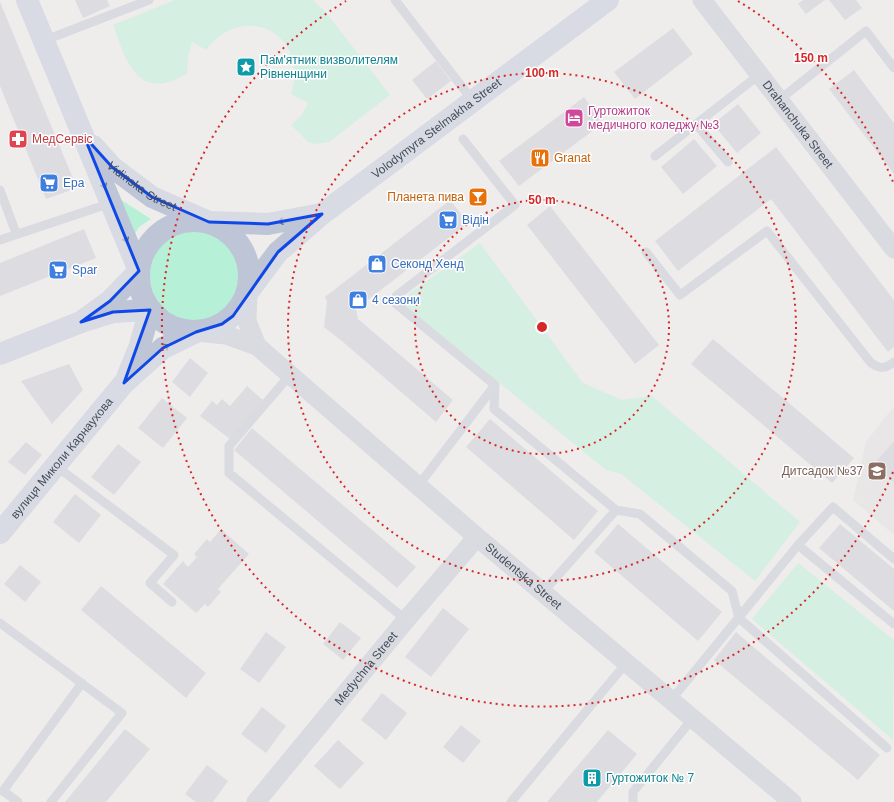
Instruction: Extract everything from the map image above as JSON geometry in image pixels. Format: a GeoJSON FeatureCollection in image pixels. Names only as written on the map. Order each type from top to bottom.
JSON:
{"type":"FeatureCollection","features":[{"type":"Feature","properties":{"kind":"main road","name":"Vidinska Street"},"geometry":{"type":"LineString","coordinates":[[27,0],[139,271]]}},
{"type":"Feature","properties":{"kind":"main road","name":"Volodymyra Stelmakha Street"},"geometry":{"type":"LineString","coordinates":[[248,292],[278,252],[322,214],[608,0]]}},
{"type":"Feature","properties":{"kind":"main road","name":"Vidinska Street"},"geometry":{"type":"LineString","coordinates":[[84,136],[112,167],[152,197],[209,222]]}},
{"type":"Feature","properties":{"kind":"main road","name":"Volodymyra Stelmakha Street"},"geometry":{"type":"LineString","coordinates":[[209,222],[268,224],[322,214]]}},
{"type":"Feature","properties":{"kind":"main road"},"geometry":{"type":"LineString","coordinates":[[193,220],[209,222],[226,230],[238,242],[244,252],[250,275],[248,292],[242,305],[228,320],[209,330],[196,332],[183,330],[170,326],[150,310],[143,298],[139,285],[139,271],[143,255],[151,241],[163,230],[177,223],[193,220]]}},
{"type":"Feature","properties":{"kind":"main road"},"geometry":{"type":"LineString","coordinates":[[81,322],[110,301],[139,271]]}},
{"type":"Feature","properties":{"kind":"main road"},"geometry":{"type":"LineString","coordinates":[[0,354],[81,322],[112,312],[150,310]]}},
{"type":"Feature","properties":{"kind":"main road","name":"вулиця Миколи Карнаухова"},"geometry":{"type":"LineString","coordinates":[[124,383],[139,348],[150,310]]}},
{"type":"Feature","properties":{"kind":"main road","name":"вулиця Миколи Карнаухова"},"geometry":{"type":"LineString","coordinates":[[0,533],[124,383],[163,348],[196,332]]}},
{"type":"Feature","properties":{"kind":"street","name":"Drahanchuka Street"},"geometry":{"type":"LineString","coordinates":[[702,0],[894,249]]}},
{"type":"Feature","properties":{"kind":"street"},"geometry":{"type":"LineString","coordinates":[[248,292],[247,321],[257,346]]}},
{"type":"Feature","properties":{"kind":"street"},"geometry":{"type":"LineString","coordinates":[[196,332],[226,335],[257,346]]}},
{"type":"Feature","properties":{"kind":"street","name":"Studentska Street"},"geometry":{"type":"LineString","coordinates":[[257,346],[477,537],[544,591],[792,802]]}},
{"type":"Feature","properties":{"kind":"street","name":"Medychna Street"},"geometry":{"type":"LineString","coordinates":[[256,802],[406,620],[477,537]]}},
{"type":"Feature","properties":{"kind":"lane"},"geometry":{"type":"LineString","coordinates":[[43,41],[149,0]]}},
{"type":"Feature","properties":{"kind":"lane"},"geometry":{"type":"LineString","coordinates":[[395,0],[473,101]]}},
{"type":"Feature","properties":{"kind":"lane"},"geometry":{"type":"LineString","coordinates":[[779,100],[866,31],[894,68]]}},
{"type":"Feature","properties":{"kind":"lane"},"geometry":{"type":"LineString","coordinates":[[655,156],[759,74]]}},
{"type":"Feature","properties":{"kind":"lane"},"geometry":{"type":"LineString","coordinates":[[696,124],[728,162]]}},
{"type":"Feature","properties":{"kind":"lane"},"geometry":{"type":"LineString","coordinates":[[463,139],[515,205],[396,296],[395,303],[495,385]]}},
{"type":"Feature","properties":{"kind":"lane"},"geometry":{"type":"LineString","coordinates":[[0,190],[16,233]]}},
{"type":"Feature","properties":{"kind":"lane"},"geometry":{"type":"LineString","coordinates":[[0,240],[16,233],[111,203]]}},
{"type":"Feature","properties":{"kind":"lane"},"geometry":{"type":"LineString","coordinates":[[646,252],[680,295],[767,231],[871,363],[879,368],[888,367],[894,362]]}},
{"type":"Feature","properties":{"kind":"lane"},"geometry":{"type":"LineString","coordinates":[[290,375],[229,446],[229,473],[406,620]]}},
{"type":"Feature","properties":{"kind":"lane"},"geometry":{"type":"LineString","coordinates":[[418,486],[495,385]]}},
{"type":"Feature","properties":{"kind":"lane"},"geometry":{"type":"LineString","coordinates":[[495,385],[494,409],[616,510],[640,514],[732,591],[739,618],[887,748]]}},
{"type":"Feature","properties":{"kind":"lane"},"geometry":{"type":"LineString","coordinates":[[56,466],[174,555],[150,583],[172,602]]}},
{"type":"Feature","properties":{"kind":"lane"},"geometry":{"type":"LineString","coordinates":[[672,699],[798,544],[833,507],[894,559]]}},
{"type":"Feature","properties":{"kind":"lane"},"geometry":{"type":"LineString","coordinates":[[544,591],[616,510]]}},
{"type":"Feature","properties":{"kind":"lane"},"geometry":{"type":"LineString","coordinates":[[798,544],[894,624]]}},
{"type":"Feature","properties":{"kind":"lane"},"geometry":{"type":"LineString","coordinates":[[0,623],[122,713],[51,802]]}},
{"type":"Feature","properties":{"kind":"lane"},"geometry":{"type":"LineString","coordinates":[[510,802],[627,662]]}},
{"type":"Feature","properties":{"kind":"lane"},"geometry":{"type":"LineString","coordinates":[[18,802],[3,791],[82,683]]}},
{"type":"Feature","properties":{"kind":"lane"},"geometry":{"type":"LineString","coordinates":[[633,802],[633,792],[693,718]]}},
{"type":"Feature","properties":{"kind":"highlighted area"},"geometry":{"type":"Polygon","coordinates":[[[84,136],[112,167],[152,197],[209,222],[268,224],[322,214],[278,252],[233,316],[222,324],[196,332],[163,348],[124,383],[150,310],[113,312],[81,322],[110,301],[139,271],[84,136]]]}},
{"type":"Feature","properties":{"kind":"shaded area","name":"Дитсадок №37"},"geometry":{"type":"Polygon","coordinates":[[[894,406],[894,535],[853,500],[866,442],[894,406]]]}},
{"type":"Feature","properties":{"kind":"green space"},"geometry":{"type":"Polygon","coordinates":[[[175,0],[313,0],[325,11],[390,95],[329,142],[315,144],[308,142],[291,125],[302,115],[308,103],[291,94],[294,73],[291,55],[282,41],[270,31],[255,26],[238,27],[221,35],[206,50],[192,42],[188,56],[187,74],[173,81],[153,83],[143,80],[136,73],[124,55],[113,25],[175,0]]]}},
{"type":"Feature","properties":{"kind":"green space"},"geometry":{"type":"Polygon","coordinates":[[[115,196],[151,219],[139,227],[132,239],[115,196]]]}},
{"type":"Feature","properties":{"kind":"green space"},"geometry":{"type":"Polygon","coordinates":[[[195,231],[212,235],[227,244],[236,259],[240,276],[236,293],[227,308],[212,317],[195,321],[178,317],[163,308],[154,293],[150,276],[154,259],[163,244],[178,235],[195,231]]]}},
{"type":"Feature","properties":{"kind":"green space"},"geometry":{"type":"Polygon","coordinates":[[[480,243],[583,383],[622,400],[652,396],[800,522],[755,581],[621,474],[606,470],[399,301],[480,243]]]}},
{"type":"Feature","properties":{"kind":"green space"},"geometry":{"type":"Polygon","coordinates":[[[798,563],[894,640],[893,740],[752,619],[798,563]]]}},
{"type":"Feature","properties":{"kind":"building"},"geometry":{"type":"Polygon","coordinates":[[[75,0],[107,0],[110,6],[83,18],[75,0]]]}},
{"type":"Feature","properties":{"kind":"building"},"geometry":{"type":"Polygon","coordinates":[[[803,0],[825,0],[806,14],[798,4],[803,0]]]}},
{"type":"Feature","properties":{"kind":"building"},"geometry":{"type":"Polygon","coordinates":[[[829,0],[856,0],[862,8],[845,20],[829,0]]]}},
{"type":"Feature","properties":{"kind":"building"},"geometry":{"type":"Polygon","coordinates":[[[0,2],[77,188],[46,199],[0,86],[0,2]]]}},
{"type":"Feature","properties":{"kind":"building"},"geometry":{"type":"Polygon","coordinates":[[[673,28],[693,54],[635,99],[614,72],[673,28]]]}},
{"type":"Feature","properties":{"kind":"building"},"geometry":{"type":"Polygon","coordinates":[[[436,61],[451,81],[427,99],[412,80],[436,61]]]}},
{"type":"Feature","properties":{"kind":"building"},"geometry":{"type":"Polygon","coordinates":[[[854,70],[894,123],[894,174],[829,89],[854,70]]]}},
{"type":"Feature","properties":{"kind":"building"},"geometry":{"type":"Polygon","coordinates":[[[584,97],[603,123],[519,186],[499,161],[584,97]]]}},
{"type":"Feature","properties":{"kind":"building"},"geometry":{"type":"Polygon","coordinates":[[[738,104],[761,133],[737,153],[713,124],[738,104]]]}},
{"type":"Feature","properties":{"kind":"building"},"geometry":{"type":"Polygon","coordinates":[[[694,139],[717,166],[683,194],[661,167],[694,139]]]}},
{"type":"Feature","properties":{"kind":"building"},"geometry":{"type":"Polygon","coordinates":[[[776,147],[894,300],[894,347],[888,352],[771,199],[678,271],[655,241],[776,147]]]}},
{"type":"Feature","properties":{"kind":"building"},"geometry":{"type":"Polygon","coordinates":[[[450,200],[468,223],[356,309],[358,319],[453,400],[436,422],[324,327],[327,301],[325,297],[450,200]]]}},
{"type":"Feature","properties":{"kind":"building"},"geometry":{"type":"Polygon","coordinates":[[[550,206],[659,345],[635,364],[527,225],[550,206]]]}},
{"type":"Feature","properties":{"kind":"building"},"geometry":{"type":"Polygon","coordinates":[[[84,229],[96,258],[0,296],[0,263],[84,229]]]}},
{"type":"Feature","properties":{"kind":"building"},"geometry":{"type":"Polygon","coordinates":[[[713,339],[854,458],[832,483],[691,364],[713,339]]]}},
{"type":"Feature","properties":{"kind":"building"},"geometry":{"type":"Polygon","coordinates":[[[190,358],[208,373],[190,397],[172,382],[190,358]]]}},
{"type":"Feature","properties":{"kind":"building"},"geometry":{"type":"Polygon","coordinates":[[[69,364],[83,390],[52,424],[21,381],[69,364]]]}},
{"type":"Feature","properties":{"kind":"building"},"geometry":{"type":"Polygon","coordinates":[[[247,386],[263,400],[230,439],[200,416],[212,401],[217,405],[222,399],[230,406],[247,386]]]}},
{"type":"Feature","properties":{"kind":"building"},"geometry":{"type":"Polygon","coordinates":[[[162,398],[187,418],[163,448],[138,428],[162,398]]]}},
{"type":"Feature","properties":{"kind":"building"},"geometry":{"type":"Polygon","coordinates":[[[490,419],[598,511],[574,540],[466,447],[490,419]]]}},
{"type":"Feature","properties":{"kind":"building"},"geometry":{"type":"Polygon","coordinates":[[[252,428],[416,567],[397,588],[234,450],[252,428]]]}},
{"type":"Feature","properties":{"kind":"building"},"geometry":{"type":"Polygon","coordinates":[[[894,441],[894,482],[874,464],[894,441]]]}},
{"type":"Feature","properties":{"kind":"building"},"geometry":{"type":"Polygon","coordinates":[[[26,442],[42,455],[25,475],[8,462],[26,442]]]}},
{"type":"Feature","properties":{"kind":"building"},"geometry":{"type":"Polygon","coordinates":[[[118,444],[141,462],[114,495],[91,477],[118,444]]]}},
{"type":"Feature","properties":{"kind":"building"},"geometry":{"type":"Polygon","coordinates":[[[75,494],[101,515],[79,543],[53,522],[75,494]]]}},
{"type":"Feature","properties":{"kind":"building"},"geometry":{"type":"Polygon","coordinates":[[[618,524],[722,612],[698,641],[594,552],[618,524]]]}},
{"type":"Feature","properties":{"kind":"building"},"geometry":{"type":"Polygon","coordinates":[[[840,524],[894,569],[894,611],[819,548],[840,524]]]}},
{"type":"Feature","properties":{"kind":"building"},"geometry":{"type":"Polygon","coordinates":[[[221,529],[249,554],[218,589],[221,592],[208,607],[205,604],[196,613],[163,584],[183,561],[188,567],[197,557],[194,554],[207,539],[210,542],[221,529]]]}},
{"type":"Feature","properties":{"kind":"building"},"geometry":{"type":"Polygon","coordinates":[[[20,565],[41,582],[25,602],[4,584],[20,565]]]}},
{"type":"Feature","properties":{"kind":"building"},"geometry":{"type":"Polygon","coordinates":[[[101,586],[206,673],[186,698],[81,610],[101,586]]]}},
{"type":"Feature","properties":{"kind":"building"},"geometry":{"type":"Polygon","coordinates":[[[443,608],[469,629],[431,677],[405,657],[443,608]]]}},
{"type":"Feature","properties":{"kind":"building"},"geometry":{"type":"Polygon","coordinates":[[[340,622],[361,638],[343,660],[323,644],[340,622]]]}},
{"type":"Feature","properties":{"kind":"building"},"geometry":{"type":"Polygon","coordinates":[[[266,632],[286,647],[259,683],[240,669],[266,632]]]}},
{"type":"Feature","properties":{"kind":"building"},"geometry":{"type":"Polygon","coordinates":[[[736,632],[880,755],[858,780],[714,660],[736,632]]]}},
{"type":"Feature","properties":{"kind":"building"},"geometry":{"type":"Polygon","coordinates":[[[382,693],[407,713],[386,740],[361,720],[382,693]]]}},
{"type":"Feature","properties":{"kind":"building"},"geometry":{"type":"Polygon","coordinates":[[[262,707],[286,726],[266,753],[241,734],[262,707]]]}},
{"type":"Feature","properties":{"kind":"building"},"geometry":{"type":"Polygon","coordinates":[[[461,725],[481,741],[463,763],[443,747],[461,725]]]}},
{"type":"Feature","properties":{"kind":"building"},"geometry":{"type":"Polygon","coordinates":[[[125,729],[150,749],[106,802],[65,802],[125,729]]]}},
{"type":"Feature","properties":{"kind":"building","name":"Гуртожиток № 7"},"geometry":{"type":"Polygon","coordinates":[[[608,730],[637,754],[597,802],[547,802],[608,730]]]}},
{"type":"Feature","properties":{"kind":"building"},"geometry":{"type":"Polygon","coordinates":[[[338,740],[364,763],[340,789],[314,766],[338,740]]]}},
{"type":"Feature","properties":{"kind":"building"},"geometry":{"type":"Polygon","coordinates":[[[207,765],[228,781],[213,802],[196,802],[185,794],[207,765]]]}},
{"type":"Feature","properties":{"kind":"place","name":"Пам'ятник визволителям Рівненщини"},"geometry":{"type":"Point","coordinates":[246,67]}},
{"type":"Feature","properties":{"kind":"place","name":"Гуртожиток медичного коледжу №3"},"geometry":{"type":"Point","coordinates":[574,118]}},
{"type":"Feature","properties":{"kind":"place","name":"МедСервіс"},"geometry":{"type":"Point","coordinates":[18,139]}},
{"type":"Feature","properties":{"kind":"place","name":"Granat"},"geometry":{"type":"Point","coordinates":[540,158]}},
{"type":"Feature","properties":{"kind":"place","name":"Ера"},"geometry":{"type":"Point","coordinates":[49,183]}},
{"type":"Feature","properties":{"kind":"place","name":"Планета пива"},"geometry":{"type":"Point","coordinates":[478,197]}},
{"type":"Feature","properties":{"kind":"place","name":"Відін"},"geometry":{"type":"Point","coordinates":[448,220]}},
{"type":"Feature","properties":{"kind":"place","name":"Секонд Хенд"},"geometry":{"type":"Point","coordinates":[377,264]}},
{"type":"Feature","properties":{"kind":"place","name":"Spar"},"geometry":{"type":"Point","coordinates":[58,270]}},
{"type":"Feature","properties":{"kind":"place","name":"4 сезони"},"geometry":{"type":"Point","coordinates":[358,300]}},
{"type":"Feature","properties":{"kind":"place","name":"Дитсадок №37"},"geometry":{"type":"Point","coordinates":[877,471]}},
{"type":"Feature","properties":{"kind":"place","name":"Гуртожиток № 7"},"geometry":{"type":"Point","coordinates":[592,778]}}]}
